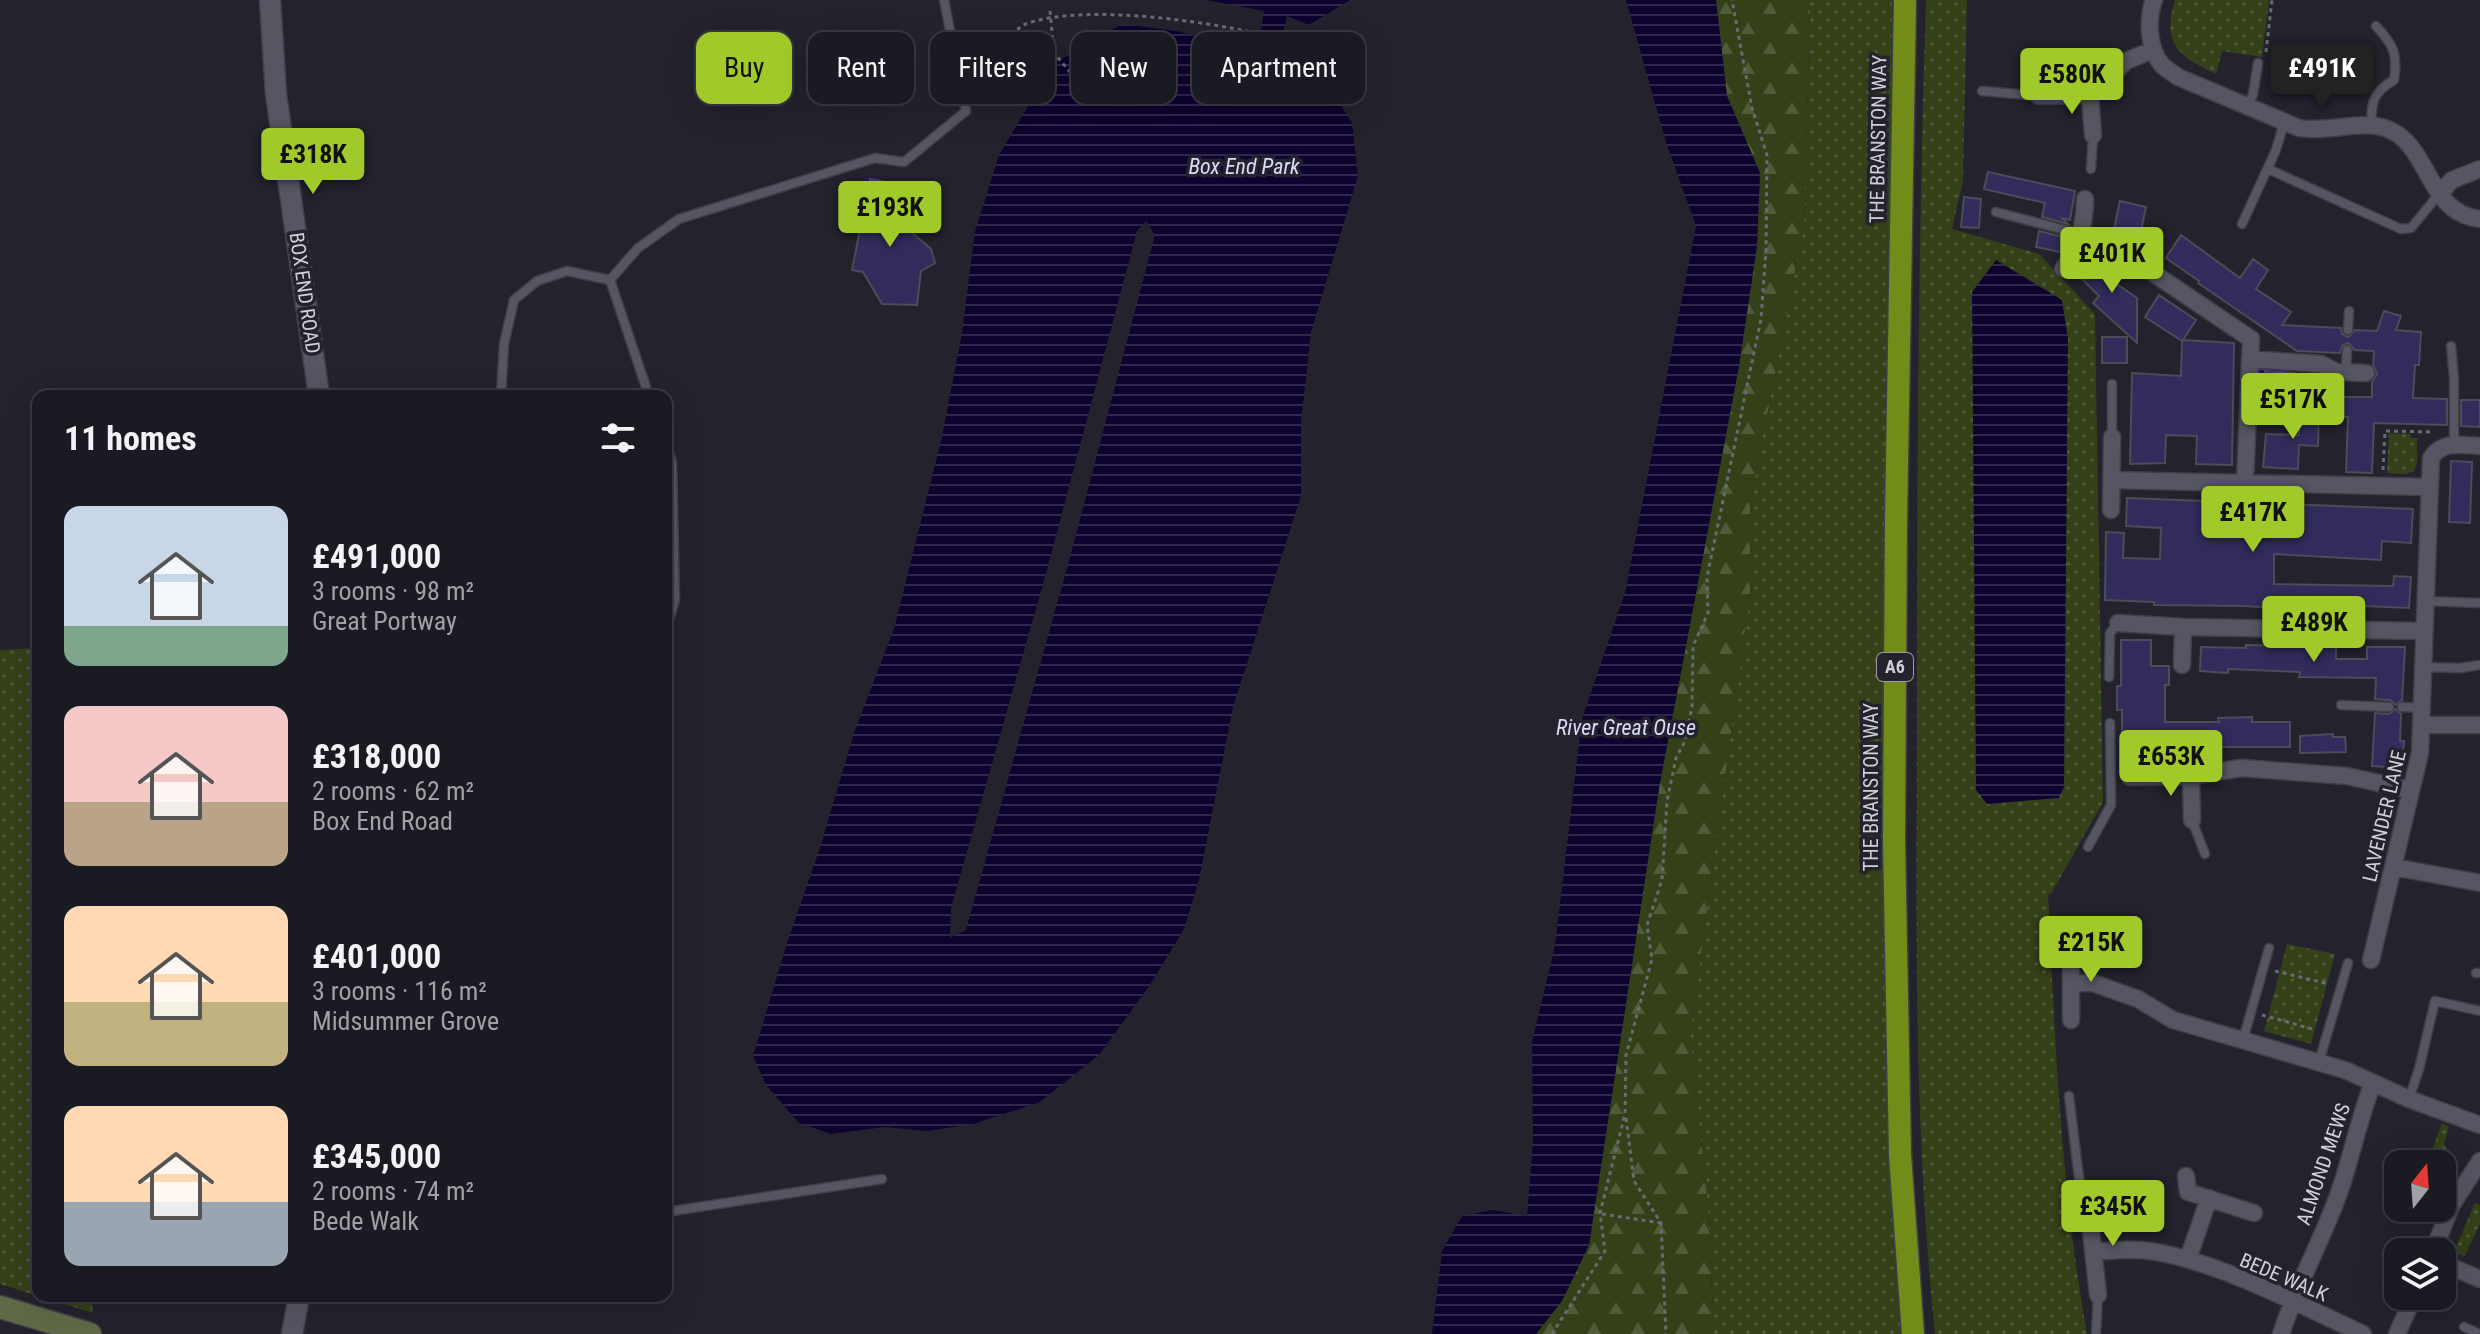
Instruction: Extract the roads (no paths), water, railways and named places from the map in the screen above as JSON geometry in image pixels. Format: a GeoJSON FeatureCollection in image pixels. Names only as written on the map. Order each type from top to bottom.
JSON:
{"type":"FeatureCollection","features":[{"type":"Feature","properties":{"kind":"highway","name":"THE BRANSTON WAY"},"geometry":{"type":"LineString","coordinates":[[1905,0],[1894,841],[1900,1155],[1913,1334]]}},
{"type":"Feature","properties":{"kind":"main road"},"geometry":{"type":"LineString","coordinates":[[0,1307],[90,1334]]}},
{"type":"Feature","properties":{"kind":"street","name":"BOX END ROAD"},"geometry":{"type":"LineString","coordinates":[[270,0],[276,94],[318,390]]}},
{"type":"Feature","properties":{"kind":"street"},"geometry":{"type":"LineString","coordinates":[[2154,0],[2150,28],[2153,50],[2162,65],[2178,77],[2284,123],[2313,131],[2371,126],[2385,128],[2414,150],[2439,194],[2453,210],[2480,219]]}},
{"type":"Feature","properties":{"kind":"street"},"geometry":{"type":"LineString","coordinates":[[2039,96],[2090,95],[2126,61],[2153,50]]}},
{"type":"Feature","properties":{"kind":"street"},"geometry":{"type":"LineString","coordinates":[[2090,95],[2093,135]]}},
{"type":"Feature","properties":{"kind":"street"},"geometry":{"type":"LineString","coordinates":[[2439,194],[2452,180],[2480,169]]}},
{"type":"Feature","properties":{"kind":"street"},"geometry":{"type":"LineString","coordinates":[[2063,269],[2076,250],[2085,217],[2085,199]]}},
{"type":"Feature","properties":{"kind":"street"},"geometry":{"type":"LineString","coordinates":[[2081,234],[2116,248],[2251,339],[2245,482]]}},
{"type":"Feature","properties":{"kind":"street"},"geometry":{"type":"LineString","coordinates":[[2250,359],[2321,364],[2336,372],[2366,373]]}},
{"type":"Feature","properties":{"kind":"street"},"geometry":{"type":"LineString","coordinates":[[2111,510],[2112,437]]}},
{"type":"Feature","properties":{"kind":"street"},"geometry":{"type":"LineString","coordinates":[[2454,439],[2480,446]]}},
{"type":"Feature","properties":{"kind":"street","name":"LAVENDER LANE"},"geometry":{"type":"LineString","coordinates":[[2371,960],[2420,753],[2431,458],[2436,450],[2454,439]]}},
{"type":"Feature","properties":{"kind":"street"},"geometry":{"type":"LineString","coordinates":[[2111,480],[2429,487]]}},
{"type":"Feature","properties":{"kind":"street"},"geometry":{"type":"LineString","coordinates":[[2118,623],[2424,631]]}},
{"type":"Feature","properties":{"kind":"street"},"geometry":{"type":"LineString","coordinates":[[2182,665],[2183,627]]}},
{"type":"Feature","properties":{"kind":"street"},"geometry":{"type":"LineString","coordinates":[[2421,716],[2480,725]]}},
{"type":"Feature","properties":{"kind":"street"},"geometry":{"type":"LineString","coordinates":[[2130,777],[2191,776],[2241,768],[2347,776],[2410,790]]}},
{"type":"Feature","properties":{"kind":"street"},"geometry":{"type":"LineString","coordinates":[[2191,776],[2192,820]]}},
{"type":"Feature","properties":{"kind":"street"},"geometry":{"type":"LineString","coordinates":[[2393,867],[2480,883]]}},
{"type":"Feature","properties":{"kind":"street"},"geometry":{"type":"LineString","coordinates":[[2071,947],[2071,1020]]}},
{"type":"Feature","properties":{"kind":"street"},"geometry":{"type":"LineString","coordinates":[[2071,983],[2093,983],[2138,999],[2173,1020],[2319,1062],[2480,1125]]}},
{"type":"Feature","properties":{"kind":"street","name":"ALMOND MEWS"},"geometry":{"type":"LineString","coordinates":[[2281,1334],[2339,1191],[2373,1083]]}},
{"type":"Feature","properties":{"kind":"street"},"geometry":{"type":"LineString","coordinates":[[2438,1238],[2451,1206],[2480,1161]]}},
{"type":"Feature","properties":{"kind":"street"},"geometry":{"type":"LineString","coordinates":[[2186,1176],[2188,1192],[2254,1213]]}},
{"type":"Feature","properties":{"kind":"street"},"geometry":{"type":"LineString","coordinates":[[2188,1259],[2209,1198]]}},
{"type":"Feature","properties":{"kind":"street"},"geometry":{"type":"LineString","coordinates":[[2088,1204],[2098,1295]]}},
{"type":"Feature","properties":{"kind":"street","name":"BEDE WALK"},"geometry":{"type":"LineString","coordinates":[[2094,1252],[2126,1249],[2188,1259],[2363,1334]]}},
{"type":"Feature","properties":{"kind":"street"},"geometry":{"type":"LineString","coordinates":[[2456,1269],[2480,1279]]}},
{"type":"Feature","properties":{"kind":"street"},"geometry":{"type":"LineString","coordinates":[[292,1334],[298,1302]]}},
{"type":"Feature","properties":{"kind":"street"},"geometry":{"type":"LineString","coordinates":[[2397,1334],[2408,1310]]}},
{"type":"Feature","properties":{"kind":"lane"},"geometry":{"type":"LineString","coordinates":[[610,280],[638,248],[679,219],[875,158],[904,162],[966,111],[944,0]]}},
{"type":"Feature","properties":{"kind":"lane"},"geometry":{"type":"LineString","coordinates":[[2371,126],[2372,105],[2378,89],[2394,80],[2397,61],[2389,40],[2376,26]]}},
{"type":"Feature","properties":{"kind":"lane"},"geometry":{"type":"LineString","coordinates":[[2247,108],[2253,94],[2258,63]]}},
{"type":"Feature","properties":{"kind":"lane"},"geometry":{"type":"LineString","coordinates":[[1982,91],[2039,96]]}},
{"type":"Feature","properties":{"kind":"lane"},"geometry":{"type":"LineString","coordinates":[[2242,224],[2268,169],[2284,123]]}},
{"type":"Feature","properties":{"kind":"lane"},"geometry":{"type":"LineString","coordinates":[[2091,169],[2093,135]]}},
{"type":"Feature","properties":{"kind":"lane"},"geometry":{"type":"LineString","coordinates":[[2268,169],[2401,229],[2411,228],[2439,194]]}},
{"type":"Feature","properties":{"kind":"lane"},"geometry":{"type":"LineString","coordinates":[[1996,212],[2081,234]]}},
{"type":"Feature","properties":{"kind":"lane"},"geometry":{"type":"LineString","coordinates":[[501,390],[504,344],[514,300],[537,281],[567,271],[610,280]]}},
{"type":"Feature","properties":{"kind":"lane"},"geometry":{"type":"LineString","coordinates":[[610,280],[647,390]]}},
{"type":"Feature","properties":{"kind":"lane"},"geometry":{"type":"LineString","coordinates":[[2348,330],[2349,311]]}},
{"type":"Feature","properties":{"kind":"lane"},"geometry":{"type":"LineString","coordinates":[[2451,346],[2454,439]]}},
{"type":"Feature","properties":{"kind":"lane"},"geometry":{"type":"LineString","coordinates":[[2346,372],[2347,350]]}},
{"type":"Feature","properties":{"kind":"lane"},"geometry":{"type":"LineString","coordinates":[[2112,384],[2112,437]]}},
{"type":"Feature","properties":{"kind":"lane"},"geometry":{"type":"LineString","coordinates":[[672,463],[675,600],[672,609]]}},
{"type":"Feature","properties":{"kind":"lane"},"geometry":{"type":"LineString","coordinates":[[2424,601],[2480,603]]}},
{"type":"Feature","properties":{"kind":"lane"},"geometry":{"type":"LineString","coordinates":[[2109,677],[2110,633],[2118,623]]}},
{"type":"Feature","properties":{"kind":"lane"},"geometry":{"type":"LineString","coordinates":[[2423,667],[2480,665]]}},
{"type":"Feature","properties":{"kind":"lane"},"geometry":{"type":"LineString","coordinates":[[2341,705],[2389,707]]}},
{"type":"Feature","properties":{"kind":"lane"},"geometry":{"type":"LineString","coordinates":[[2402,707],[2421,716]]}},
{"type":"Feature","properties":{"kind":"lane"},"geometry":{"type":"LineString","coordinates":[[2088,847],[2111,805],[2110,723]]}},
{"type":"Feature","properties":{"kind":"lane"},"geometry":{"type":"LineString","coordinates":[[2110,778],[2130,777]]}},
{"type":"Feature","properties":{"kind":"lane"},"geometry":{"type":"LineString","coordinates":[[2192,820],[2205,854]]}},
{"type":"Feature","properties":{"kind":"lane"},"geometry":{"type":"LineString","coordinates":[[2243,1040],[2269,948]]}},
{"type":"Feature","properties":{"kind":"lane"},"geometry":{"type":"LineString","coordinates":[[2319,1062],[2348,963]]}},
{"type":"Feature","properties":{"kind":"lane"},"geometry":{"type":"LineString","coordinates":[[2409,1099],[2435,1001],[2480,1011]]}},
{"type":"Feature","properties":{"kind":"lane"},"geometry":{"type":"LineString","coordinates":[[2069,1096],[2080,1186],[2088,1204]]}},
{"type":"Feature","properties":{"kind":"lane"},"geometry":{"type":"LineString","coordinates":[[672,1211],[882,1179]]}},
{"type":"Feature","properties":{"kind":"lane"},"geometry":{"type":"LineString","coordinates":[[2096,1334],[2098,1295]]}},
{"type":"Feature","properties":{"kind":"lane"},"geometry":{"type":"LineString","coordinates":[[2464,1327],[2480,1334]]}},
{"type":"Feature","properties":{"kind":"water","name":"Box End Park"},"geometry":{"type":"Polygon","coordinates":[[[1207,0],[1350,0],[1309,25],[1287,16],[1283,32],[1261,32],[1264,11],[1207,0]]]}},
{"type":"Feature","properties":{"kind":"water","name":"River Great Ouse"},"geometry":{"type":"Polygon","coordinates":[[[1626,0],[1716,0],[1727,96],[1760,173],[1757,246],[1739,366],[1659,788],[1589,1245],[1562,1301],[1536,1334],[1432,1334],[1442,1251],[1462,1216],[1492,1210],[1527,1216],[1533,1141],[1532,1042],[1555,946],[1582,719],[1625,593],[1696,226],[1666,142],[1626,0]]]}},
{"type":"Feature","properties":{"kind":"water","name":"Box End Park"},"geometry":{"type":"Polygon","coordinates":[[[1122,24],[1176,31],[1192,35],[1192,104],[1340,104],[1352,123],[1358,176],[1311,332],[1301,423],[1301,496],[1233,707],[1199,880],[1184,929],[1150,985],[1099,1055],[1040,1102],[973,1124],[927,1131],[885,1127],[831,1134],[799,1123],[766,1085],[753,1056],[854,733],[894,629],[942,437],[962,333],[975,232],[999,155],[1029,104],[1055,104],[1055,63],[1071,54],[1071,104],[1176,104],[1176,32],[1108,32],[1122,24]],[[1146,221],[1137,231],[1045,577],[951,908],[950,938],[966,930],[1069,561],[1155,235],[1146,221]]]}},
{"type":"Feature","properties":{"kind":"water"},"geometry":{"type":"Polygon","coordinates":[[[1996,260],[2062,300],[2068,339],[2064,787],[2059,798],[1987,804],[1976,790],[1972,292],[1996,260]]]}}]}
